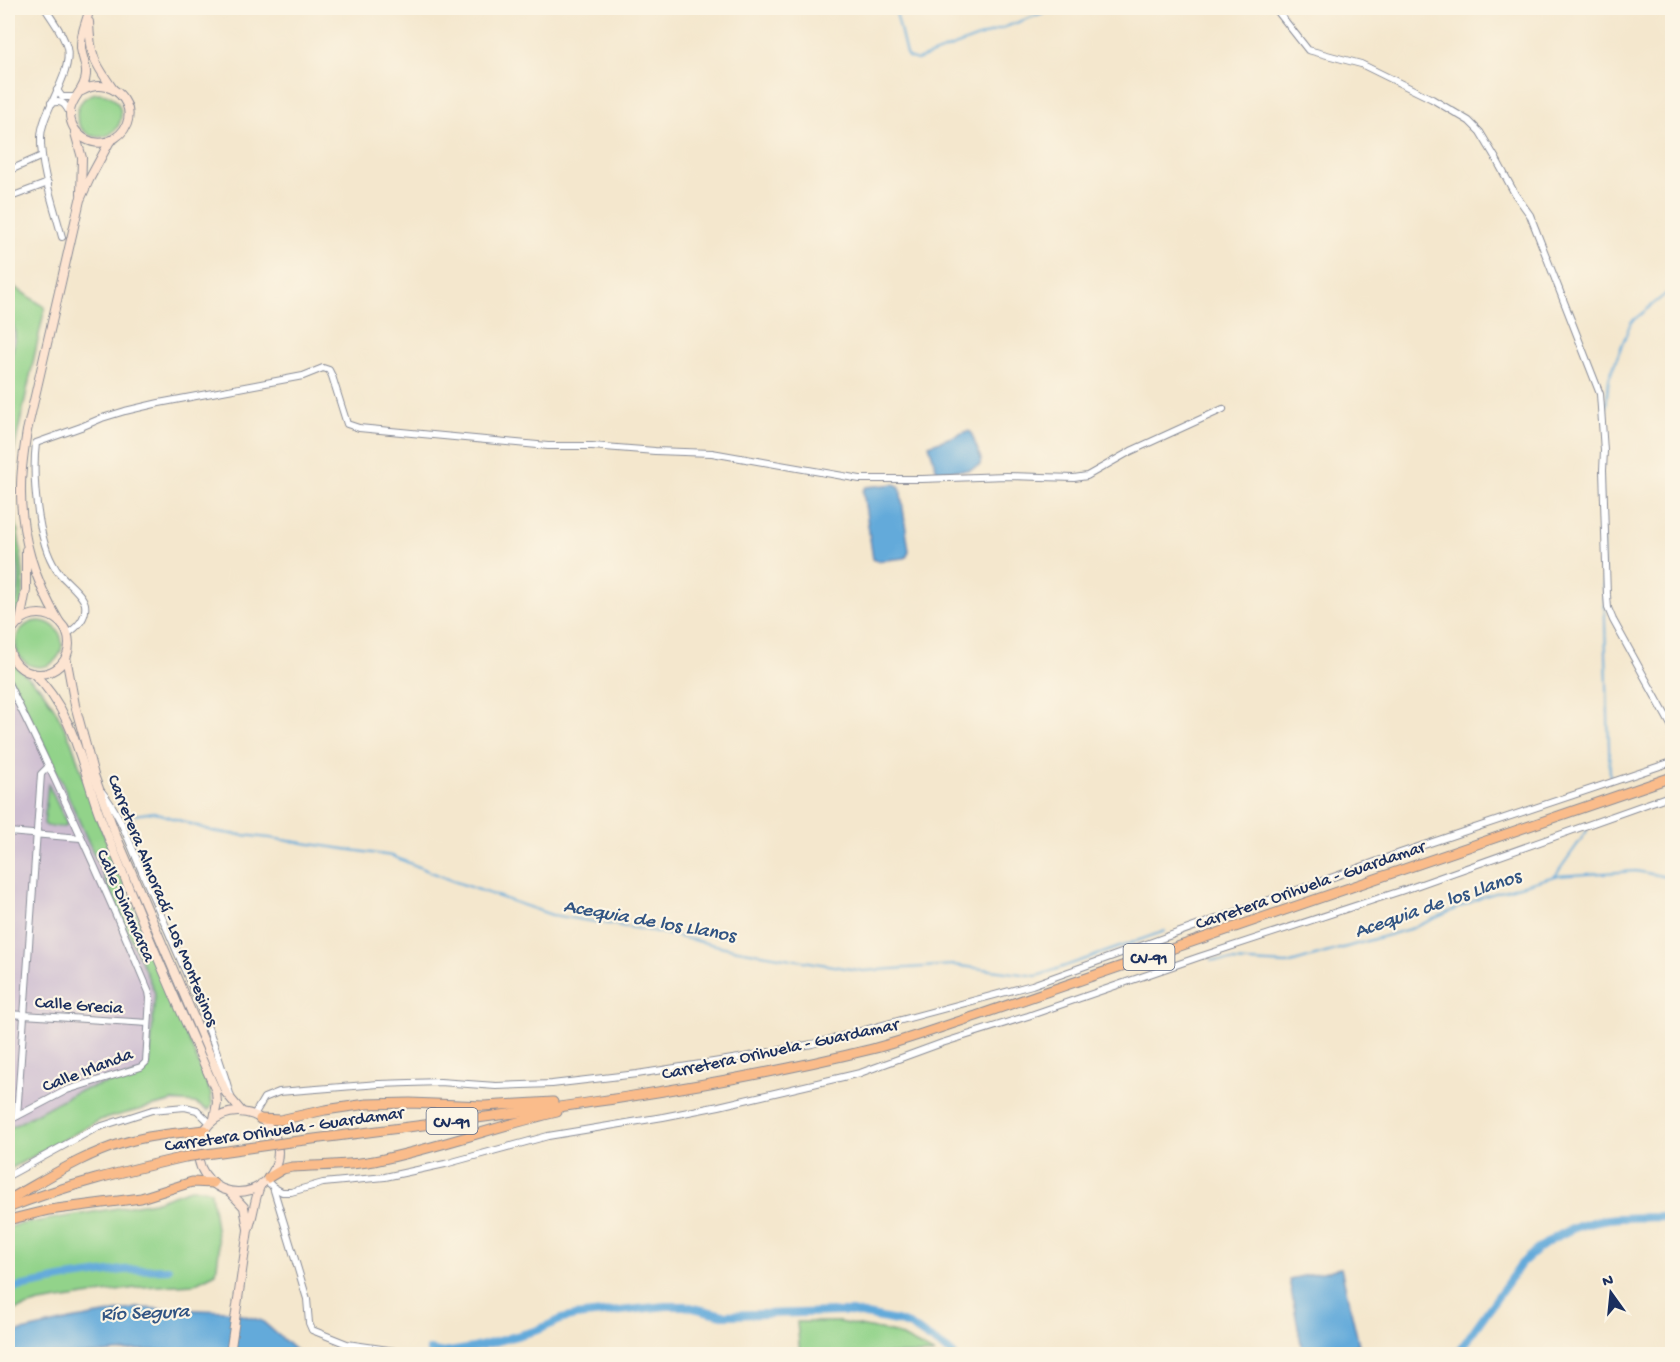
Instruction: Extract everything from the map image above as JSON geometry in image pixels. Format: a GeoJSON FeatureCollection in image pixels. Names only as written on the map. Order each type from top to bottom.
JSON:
{"type":"FeatureCollection","features":[{"type":"Feature","properties":{"kind":"main road"},"geometry":{"type":"LineString","coordinates":[[89,11],[88,36],[92,54],[98,68],[125,100],[128,116],[120,135],[110,141],[100,143],[90,142],[82,137],[72,125],[70,113],[86,72],[81,38],[89,11]]}},
{"type":"Feature","properties":{"kind":"main road"},"geometry":{"type":"LineString","coordinates":[[79,94],[94,86],[113,88]]}},
{"type":"Feature","properties":{"kind":"main road"},"geometry":{"type":"LineString","coordinates":[[20,622],[26,590],[25,538],[21,503],[22,465],[27,431],[80,200],[82,158],[75,130]]}},
{"type":"Feature","properties":{"kind":"main road"},"geometry":{"type":"LineString","coordinates":[[80,200],[110,141]]}},
{"type":"Feature","properties":{"kind":"main road"},"geometry":{"type":"LineString","coordinates":[[25,538],[50,607],[59,621],[67,634],[69,646],[66,657],[56,669],[41,674],[33,673],[20,666],[10,654],[10,632],[32,615],[53,617],[59,621]]}},
{"type":"Feature","properties":{"kind":"main road","name":"Carretera Almoradí - Los Montesinos"},"geometry":{"type":"LineString","coordinates":[[66,657],[75,705],[99,788],[115,832],[226,1093],[242,1112]]}},
{"type":"Feature","properties":{"kind":"main road","name":"Carretera Almoradí - Los Montesinos"},"geometry":{"type":"LineString","coordinates":[[33,673],[57,703],[77,741],[98,809],[138,912],[216,1092],[217,1103],[210,1124]]}},
{"type":"Feature","properties":{"kind":"main road","name":"Carretera Orihuela - Guardamar"},"geometry":{"type":"LineString","coordinates":[[8,1208],[96,1178],[185,1157],[615,1099],[728,1080],[873,1049],[1672,777]]}},
{"type":"Feature","properties":{"kind":"main road"},"geometry":{"type":"LineString","coordinates":[[8,1200],[80,1161],[120,1143],[210,1124],[232,1112],[280,1120],[367,1104],[484,1106],[615,1099]]}},
{"type":"Feature","properties":{"kind":"main road"},"geometry":{"type":"LineString","coordinates":[[228,1190],[250,1189],[283,1169],[357,1163],[396,1156],[526,1119],[615,1099]]}},
{"type":"Feature","properties":{"kind":"main road"},"geometry":{"type":"LineString","coordinates":[[230,1354],[255,1197],[277,1161],[277,1142],[267,1125],[257,1117]]}},
{"type":"Feature","properties":{"kind":"main road"},"geometry":{"type":"LineString","coordinates":[[210,1124],[198,1148],[201,1167],[213,1183],[228,1190],[244,1207],[248,1230]]}},
{"type":"Feature","properties":{"kind":"main road"},"geometry":{"type":"LineString","coordinates":[[8,1220],[49,1210],[141,1198],[192,1182],[213,1183]]}},
{"type":"Feature","properties":{"kind":"street"},"geometry":{"type":"LineString","coordinates":[[45,8],[66,44],[68,54],[66,67],[42,128],[42,156],[62,237]]}},
{"type":"Feature","properties":{"kind":"street"},"geometry":{"type":"LineString","coordinates":[[1275,8],[1308,50],[1361,64],[1462,116],[1474,126],[1530,215],[1600,394],[1604,451],[1608,608],[1672,727]]}},
{"type":"Feature","properties":{"kind":"street"},"geometry":{"type":"LineString","coordinates":[[57,90],[62,97],[79,94]]}},
{"type":"Feature","properties":{"kind":"street"},"geometry":{"type":"LineString","coordinates":[[51,103],[60,101],[70,113]]}},
{"type":"Feature","properties":{"kind":"street"},"geometry":{"type":"LineString","coordinates":[[8,171],[42,156]]}},
{"type":"Feature","properties":{"kind":"street"},"geometry":{"type":"LineString","coordinates":[[8,198],[48,183]]}},
{"type":"Feature","properties":{"kind":"street"},"geometry":{"type":"LineString","coordinates":[[67,634],[83,618],[84,601],[57,570],[47,550],[38,513],[36,443],[125,411],[303,376],[323,368],[329,370],[332,376],[347,424],[359,428],[548,446],[592,446],[712,453],[860,478],[922,479],[1006,476],[1081,478],[1131,451],[1223,409]]}},
{"type":"Feature","properties":{"kind":"street","name":"Calle Dinamarca"},"geometry":{"type":"LineString","coordinates":[[8,683],[49,766],[149,992],[146,1062]]}},
{"type":"Feature","properties":{"kind":"street"},"geometry":{"type":"LineString","coordinates":[[257,1117],[264,1098],[279,1092],[440,1082],[496,1086],[552,1084],[739,1058],[812,1044],[1032,985],[1400,853],[1672,762]]}},
{"type":"Feature","properties":{"kind":"street"},"geometry":{"type":"LineString","coordinates":[[17,1116],[41,774],[49,766]]}},
{"type":"Feature","properties":{"kind":"street"},"geometry":{"type":"LineString","coordinates":[[265,1181],[282,1192],[291,1192],[323,1183],[385,1177],[445,1164],[548,1136],[718,1106],[860,1073],[1410,888],[1672,795]]}},
{"type":"Feature","properties":{"kind":"street"},"geometry":{"type":"LineString","coordinates":[[8,832],[81,838]]}},
{"type":"Feature","properties":{"kind":"street","name":"Calle Grecia"},"geometry":{"type":"LineString","coordinates":[[8,1014],[148,1023]]}},
{"type":"Feature","properties":{"kind":"street","name":"Calle Irlanda"},"geometry":{"type":"LineString","coordinates":[[8,1121],[67,1090],[134,1071],[146,1062]]}},
{"type":"Feature","properties":{"kind":"street"},"geometry":{"type":"LineString","coordinates":[[8,1176],[96,1128],[152,1110],[185,1107],[197,1110],[210,1124]]}},
{"type":"Feature","properties":{"kind":"street"},"geometry":{"type":"LineString","coordinates":[[273,1187],[308,1299],[309,1323],[312,1330],[347,1344],[416,1354]]}},
{"type":"Feature","properties":{"kind":"shaded area"},"geometry":{"type":"Polygon","coordinates":[[[8,283],[45,307],[14,455],[12,492],[22,560],[22,594],[8,628],[8,283]]]}},
{"type":"Feature","properties":{"kind":"shaded area"},"geometry":{"type":"Polygon","coordinates":[[[8,653],[12,661],[42,688],[73,743],[99,821],[212,1094],[213,1106],[208,1112],[193,1103],[172,1103],[100,1120],[8,1171],[8,653]]]}},
{"type":"Feature","properties":{"kind":"green space"},"geometry":{"type":"Polygon","coordinates":[[[99,93],[114,100],[121,115],[114,130],[99,137],[84,130],[77,115],[84,100],[99,93]]]}},
{"type":"Feature","properties":{"kind":"green space"},"geometry":{"type":"Polygon","coordinates":[[[8,283],[45,307],[13,455],[12,492],[8,491],[8,375],[15,331],[13,324],[8,320],[8,283]]]}},
{"type":"Feature","properties":{"kind":"green space"},"geometry":{"type":"Polygon","coordinates":[[[8,512],[15,515],[21,553],[23,595],[16,618],[8,628],[8,622],[17,600],[19,574],[10,535],[8,512]]]}},
{"type":"Feature","properties":{"kind":"green space"},"geometry":{"type":"Polygon","coordinates":[[[39,621],[55,628],[62,644],[55,660],[39,667],[23,660],[16,644],[23,628],[39,621]]]}},
{"type":"Feature","properties":{"kind":"green space"},"geometry":{"type":"Polygon","coordinates":[[[8,659],[42,690],[55,709],[71,741],[98,820],[211,1094],[212,1106],[208,1110],[195,1103],[173,1101],[100,1120],[8,1170],[8,1129],[76,1092],[140,1074],[148,1067],[155,993],[63,784],[8,671],[8,659]]]}},
{"type":"Feature","properties":{"kind":"green space"},"geometry":{"type":"Polygon","coordinates":[[[48,784],[67,824],[65,827],[44,824],[48,784]]]}},
{"type":"Feature","properties":{"kind":"green space"},"geometry":{"type":"Polygon","coordinates":[[[190,1189],[205,1189],[211,1192],[219,1251],[216,1273],[194,1284],[142,1287],[40,1303],[8,1312],[8,1228],[154,1202],[190,1189]]]}},
{"type":"Feature","properties":{"kind":"green space"},"geometry":{"type":"Polygon","coordinates":[[[797,1322],[839,1322],[895,1333],[935,1354],[800,1354],[797,1322]]]}},
{"type":"Feature","properties":{"kind":"water"},"geometry":{"type":"Polygon","coordinates":[[[968,431],[971,432],[981,459],[980,465],[969,470],[937,471],[929,445],[968,431]]]}},
{"type":"Feature","properties":{"kind":"water"},"geometry":{"type":"Polygon","coordinates":[[[895,484],[900,487],[909,551],[905,558],[877,561],[873,559],[863,491],[866,487],[895,484]]]}},
{"type":"Feature","properties":{"kind":"water"},"geometry":{"type":"Polygon","coordinates":[[[1341,1268],[1359,1345],[1316,1354],[1303,1354],[1289,1279],[1341,1268]]]}},
{"type":"Feature","properties":{"kind":"water","name":"Río Segura"},"geometry":{"type":"Polygon","coordinates":[[[137,1308],[228,1311],[262,1321],[300,1354],[137,1350],[95,1354],[8,1354],[8,1334],[137,1308]]]}},
{"type":"Feature","properties":{"kind":"waterway"},"geometry":{"type":"LineString","coordinates":[[895,8],[906,54],[917,60],[1052,8]]}},
{"type":"Feature","properties":{"kind":"waterway"},"geometry":{"type":"LineString","coordinates":[[1605,419],[1609,378],[1631,322],[1672,289]]}},
{"type":"Feature","properties":{"kind":"waterway"},"geometry":{"type":"LineString","coordinates":[[1600,468],[1610,777]]}},
{"type":"Feature","properties":{"kind":"waterway","name":"Acequia de los Llanos"},"geometry":{"type":"LineString","coordinates":[[135,815],[154,812],[215,832],[392,856],[453,881],[552,915],[652,931],[738,950],[863,971],[953,965],[1037,976],[1165,931]]}},
{"type":"Feature","properties":{"kind":"waterway"},"geometry":{"type":"LineString","coordinates":[[1555,876],[1587,831]]}},
{"type":"Feature","properties":{"kind":"waterway","name":"Acequia de los Llanos"},"geometry":{"type":"LineString","coordinates":[[1211,960],[1287,964],[1413,928],[1485,896],[1555,876],[1636,871],[1672,878]]}},
{"type":"Feature","properties":{"kind":"waterway"},"geometry":{"type":"LineString","coordinates":[[1457,1354],[1521,1264],[1548,1242],[1591,1222],[1672,1217]]}},
{"type":"Feature","properties":{"kind":"waterway"},"geometry":{"type":"LineString","coordinates":[[8,1289],[123,1270],[168,1269]]}},
{"type":"Feature","properties":{"kind":"waterway"},"geometry":{"type":"LineString","coordinates":[[430,1350],[443,1353],[473,1348],[538,1330],[575,1316],[685,1306],[723,1315],[851,1312],[909,1325],[953,1354]]}}]}
